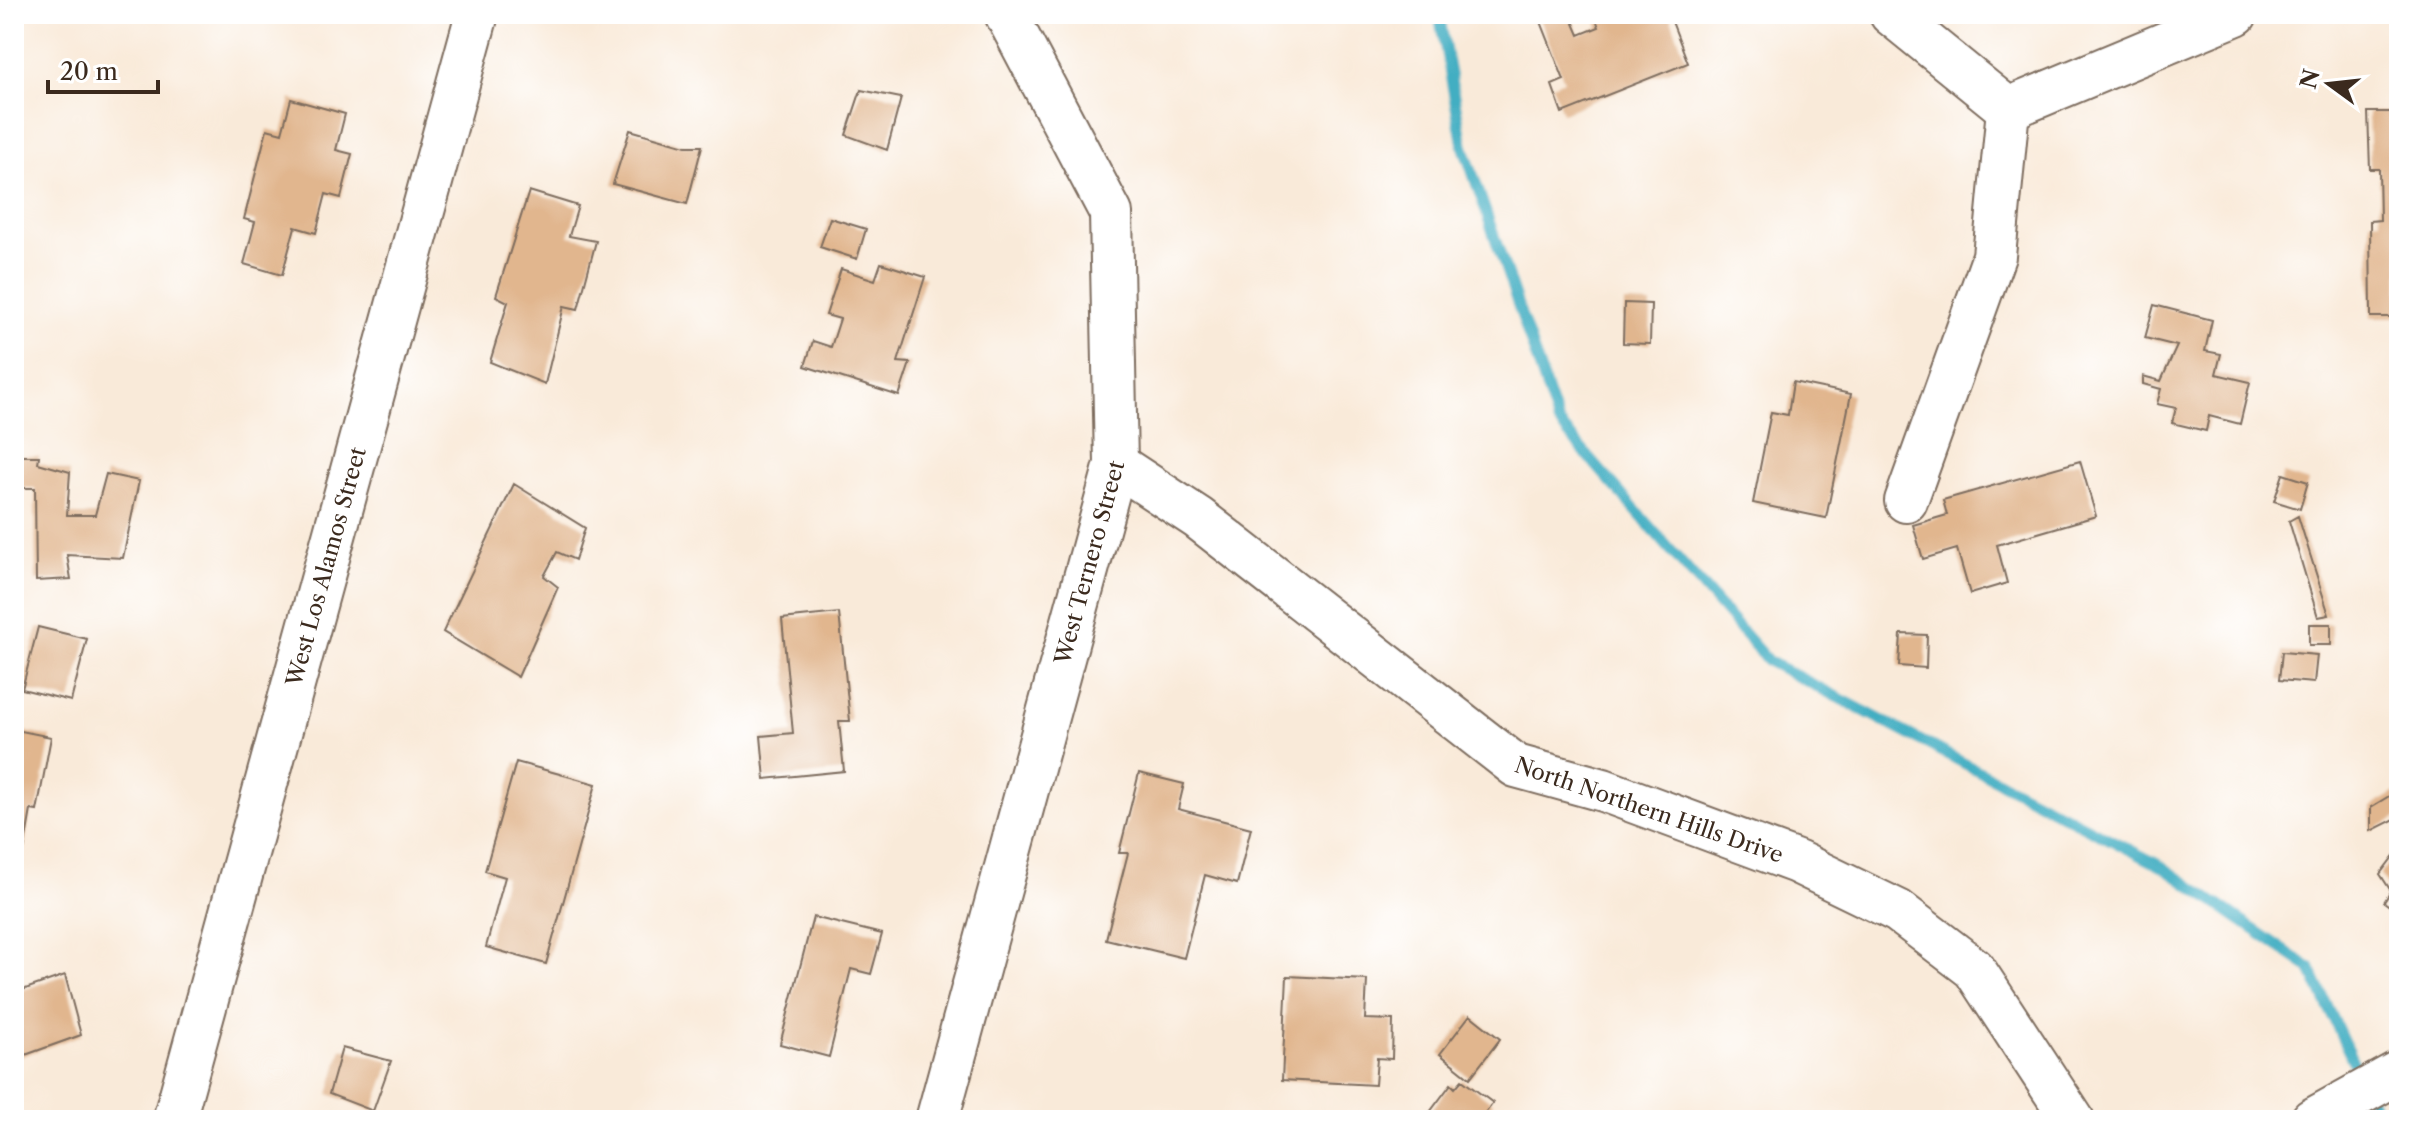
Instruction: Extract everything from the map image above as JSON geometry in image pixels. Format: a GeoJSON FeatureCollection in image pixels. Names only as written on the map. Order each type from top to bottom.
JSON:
{"type":"FeatureCollection","features":[{"type":"Feature","properties":{"kind":"street","name":"West Los Alamos Street"},"geometry":{"type":"LineString","coordinates":[[174,1120],[477,14]]}},
{"type":"Feature","properties":{"kind":"street","name":"West Ternero Street"},"geometry":{"type":"LineString","coordinates":[[937,1120],[1116,464],[1111,213],[1006,14]]}},
{"type":"Feature","properties":{"kind":"street"},"geometry":{"type":"LineString","coordinates":[[1891,14],[2008,109]]}},
{"type":"Feature","properties":{"kind":"street"},"geometry":{"type":"LineString","coordinates":[[2008,109],[2236,14]]}},
{"type":"Feature","properties":{"kind":"street"},"geometry":{"type":"LineString","coordinates":[[1906,501],[1994,256],[2008,109]]}},
{"type":"Feature","properties":{"kind":"street","name":"North Northern Hills Drive"},"geometry":{"type":"LineString","coordinates":[[1116,464],[1198,518],[1516,766],[1603,790],[1797,862],[1898,911],[1974,969],[2073,1120]]}},
{"type":"Feature","properties":{"kind":"street"},"geometry":{"type":"LineString","coordinates":[[2312,1120],[2399,1072]]}},
{"type":"Feature","properties":{"kind":"building"},"geometry":{"type":"Polygon","coordinates":[[[1538,14],[1570,14],[1579,35],[1599,27],[1595,17],[1602,14],[1669,14],[1688,63],[1562,113],[1552,85],[1564,80],[1538,14]]]}},
{"type":"Feature","properties":{"kind":"building"},"geometry":{"type":"Polygon","coordinates":[[[861,90],[901,98],[887,150],[846,135],[861,90]]]}},
{"type":"Feature","properties":{"kind":"building"},"geometry":{"type":"Polygon","coordinates":[[[291,99],[345,114],[336,150],[352,154],[341,198],[326,194],[316,233],[295,227],[282,275],[244,264],[255,222],[244,219],[267,129],[282,133],[291,99]]]}},
{"type":"Feature","properties":{"kind":"building"},"geometry":{"type":"Polygon","coordinates":[[[2368,112],[2399,112],[2399,317],[2371,317],[2370,221],[2380,220],[2379,169],[2370,169],[2368,112]]]}},
{"type":"Feature","properties":{"kind":"building"},"geometry":{"type":"Polygon","coordinates":[[[630,130],[686,146],[702,146],[687,204],[613,184],[630,130]]]}},
{"type":"Feature","properties":{"kind":"building"},"geometry":{"type":"Polygon","coordinates":[[[529,191],[578,206],[569,236],[596,241],[578,309],[564,306],[545,384],[490,362],[508,302],[496,296],[529,191]]]}},
{"type":"Feature","properties":{"kind":"building"},"geometry":{"type":"Polygon","coordinates":[[[830,218],[866,229],[857,259],[820,247],[830,218]]]}},
{"type":"Feature","properties":{"kind":"building"},"geometry":{"type":"Polygon","coordinates":[[[881,263],[925,277],[898,362],[910,363],[899,396],[805,366],[813,341],[831,347],[840,319],[826,315],[841,269],[875,280],[881,263]]]}},
{"type":"Feature","properties":{"kind":"building"},"geometry":{"type":"Polygon","coordinates":[[[1624,303],[1651,304],[1650,344],[1623,343],[1624,303]]]}},
{"type":"Feature","properties":{"kind":"building"},"geometry":{"type":"Polygon","coordinates":[[[2154,305],[2212,320],[2205,351],[2221,354],[2216,374],[2250,382],[2240,424],[2209,416],[2206,431],[2172,423],[2176,408],[2157,404],[2161,389],[2143,384],[2143,376],[2161,381],[2177,346],[2145,338],[2154,305]]]}},
{"type":"Feature","properties":{"kind":"building"},"geometry":{"type":"Polygon","coordinates":[[[1793,382],[1851,394],[1826,518],[1753,503],[1771,412],[1788,415],[1793,382]]]}},
{"type":"Feature","properties":{"kind":"building"},"geometry":{"type":"Polygon","coordinates":[[[14,456],[39,456],[38,463],[70,472],[67,515],[95,515],[106,474],[139,481],[123,558],[67,555],[71,579],[36,581],[35,488],[14,488],[14,456]]]}},
{"type":"Feature","properties":{"kind":"building"},"geometry":{"type":"Polygon","coordinates":[[[2080,461],[2096,516],[1997,545],[2007,583],[1970,594],[1957,549],[1923,559],[1913,525],[1947,515],[1943,500],[2080,461]]]}},
{"type":"Feature","properties":{"kind":"building"},"geometry":{"type":"Polygon","coordinates":[[[2283,474],[2308,482],[2300,509],[2274,501],[2283,474]]]}},
{"type":"Feature","properties":{"kind":"building"},"geometry":{"type":"Polygon","coordinates":[[[514,484],[585,528],[575,560],[557,552],[544,576],[558,587],[518,677],[443,632],[514,484]]]}},
{"type":"Feature","properties":{"kind":"building"},"geometry":{"type":"Polygon","coordinates":[[[2298,516],[2329,615],[2318,617],[2289,521],[2298,516]]]}},
{"type":"Feature","properties":{"kind":"building"},"geometry":{"type":"Polygon","coordinates":[[[839,613],[850,721],[839,721],[844,771],[765,779],[761,736],[793,733],[782,619],[839,613]]]}},
{"type":"Feature","properties":{"kind":"building"},"geometry":{"type":"Polygon","coordinates":[[[2309,624],[2331,624],[2331,645],[2309,645],[2309,624]]]}},
{"type":"Feature","properties":{"kind":"building"},"geometry":{"type":"Polygon","coordinates":[[[38,627],[87,639],[71,701],[22,689],[38,627]]]}},
{"type":"Feature","properties":{"kind":"building"},"geometry":{"type":"Polygon","coordinates":[[[1901,634],[1927,635],[1926,668],[1899,666],[1901,634]]]}},
{"type":"Feature","properties":{"kind":"building"},"geometry":{"type":"Polygon","coordinates":[[[2282,652],[2317,655],[2314,683],[2279,680],[2282,652]]]}},
{"type":"Feature","properties":{"kind":"building"},"geometry":{"type":"Polygon","coordinates":[[[14,715],[18,716],[16,730],[51,737],[37,811],[31,810],[24,850],[14,848],[14,715]]]}},
{"type":"Feature","properties":{"kind":"building"},"geometry":{"type":"Polygon","coordinates":[[[516,762],[596,784],[546,964],[486,947],[505,877],[485,871],[516,762]]]}},
{"type":"Feature","properties":{"kind":"building"},"geometry":{"type":"Polygon","coordinates":[[[1139,773],[1184,784],[1178,809],[1251,828],[1237,884],[1205,875],[1184,958],[1106,939],[1128,853],[1119,853],[1139,773]]]}},
{"type":"Feature","properties":{"kind":"building"},"geometry":{"type":"Polygon","coordinates":[[[2396,792],[2399,817],[2371,831],[2371,807],[2396,792]]]}},
{"type":"Feature","properties":{"kind":"building"},"geometry":{"type":"Polygon","coordinates":[[[2399,849],[2399,913],[2384,902],[2391,891],[2380,874],[2399,849]]]}},
{"type":"Feature","properties":{"kind":"building"},"geometry":{"type":"Polygon","coordinates":[[[813,917],[882,934],[871,974],[851,969],[829,1057],[780,1044],[813,917]]]}},
{"type":"Feature","properties":{"kind":"building"},"geometry":{"type":"Polygon","coordinates":[[[65,975],[81,1035],[14,1059],[14,993],[65,975]]]}},
{"type":"Feature","properties":{"kind":"building"},"geometry":{"type":"Polygon","coordinates":[[[1287,976],[1367,980],[1365,1019],[1393,1020],[1392,1059],[1377,1058],[1375,1085],[1282,1080],[1287,976]]]}},
{"type":"Feature","properties":{"kind":"building"},"geometry":{"type":"Polygon","coordinates":[[[1470,1015],[1500,1039],[1470,1078],[1440,1054],[1470,1015]]]}},
{"type":"Feature","properties":{"kind":"building"},"geometry":{"type":"Polygon","coordinates":[[[342,1048],[391,1061],[373,1111],[329,1094],[342,1048]]]}},
{"type":"Feature","properties":{"kind":"building"},"geometry":{"type":"Polygon","coordinates":[[[1462,1080],[1493,1103],[1484,1115],[1491,1120],[1424,1120],[1451,1084],[1455,1088],[1462,1080]]]}},
{"type":"Feature","properties":{"kind":"waterway"},"geometry":{"type":"LineString","coordinates":[[1439,14],[1463,145],[1558,422],[1768,661],[2163,867],[2310,968],[2380,1120]]}}]}
